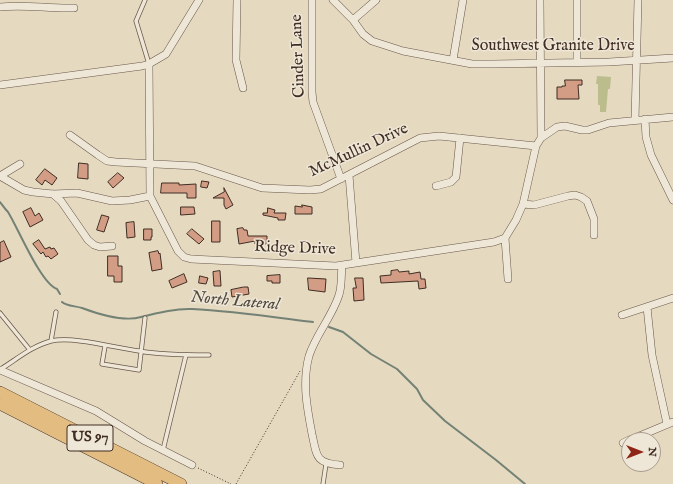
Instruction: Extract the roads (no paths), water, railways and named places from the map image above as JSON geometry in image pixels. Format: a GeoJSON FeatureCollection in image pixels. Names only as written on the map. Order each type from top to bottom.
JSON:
{"type":"FeatureCollection","features":[{"type":"Feature","properties":{"kind":"highway","name":"US 97"},"geometry":{"type":"LineString","coordinates":[[0,392],[181,484]]}},
{"type":"Feature","properties":{"kind":"highway","name":"US 97"},"geometry":{"type":"LineString","coordinates":[[0,404],[157,484]]}},
{"type":"Feature","properties":{"kind":"street"},"geometry":{"type":"LineString","coordinates":[[0,85],[150,64],[166,54],[199,0]]}},
{"type":"Feature","properties":{"kind":"street"},"geometry":{"type":"LineString","coordinates":[[237,0],[236,60],[243,88]]}},
{"type":"Feature","properties":{"kind":"street","name":"Cinder Lane"},"geometry":{"type":"LineString","coordinates":[[312,0],[313,102],[340,179]]}},
{"type":"Feature","properties":{"kind":"street","name":"Southwest Granite Drive"},"geometry":{"type":"LineString","coordinates":[[333,0],[353,20],[363,34],[372,41],[386,47],[402,51],[453,60],[482,64],[636,61],[673,58]]}},
{"type":"Feature","properties":{"kind":"street"},"geometry":{"type":"LineString","coordinates":[[353,20],[376,0]]}},
{"type":"Feature","properties":{"kind":"street"},"geometry":{"type":"LineString","coordinates":[[453,60],[463,0]]}},
{"type":"Feature","properties":{"kind":"street"},"geometry":{"type":"LineString","coordinates":[[540,0],[541,138]]}},
{"type":"Feature","properties":{"kind":"street"},"geometry":{"type":"LineString","coordinates":[[577,0],[578,62]]}},
{"type":"Feature","properties":{"kind":"street"},"geometry":{"type":"LineString","coordinates":[[635,120],[638,0]]}},
{"type":"Feature","properties":{"kind":"street"},"geometry":{"type":"LineString","coordinates":[[0,7],[31,6],[74,8]]}},
{"type":"Feature","properties":{"kind":"street","name":"Ridge Drive"},"geometry":{"type":"LineString","coordinates":[[150,64],[150,196],[178,251],[184,257],[191,259],[321,266],[342,265],[494,242],[505,238]]}},
{"type":"Feature","properties":{"kind":"street"},"geometry":{"type":"LineString","coordinates":[[508,280],[505,238],[516,220],[523,204],[536,146],[541,138],[558,127],[565,126],[588,130],[608,123],[673,117]]}},
{"type":"Feature","properties":{"kind":"street"},"geometry":{"type":"LineString","coordinates":[[645,119],[646,137],[651,155],[673,200]]}},
{"type":"Feature","properties":{"kind":"street","name":"McMullin Drive"},"geometry":{"type":"LineString","coordinates":[[70,136],[107,161],[195,166],[262,188],[310,190],[321,189],[420,138],[439,136],[536,146]]}},
{"type":"Feature","properties":{"kind":"street"},"geometry":{"type":"LineString","coordinates":[[436,186],[450,182],[456,177],[460,138]]}},
{"type":"Feature","properties":{"kind":"street"},"geometry":{"type":"LineString","coordinates":[[20,164],[0,176],[24,190],[53,194],[77,193],[112,201],[130,200],[150,196]]}},
{"type":"Feature","properties":{"kind":"street"},"geometry":{"type":"LineString","coordinates":[[349,175],[356,263]]}},
{"type":"Feature","properties":{"kind":"street"},"geometry":{"type":"LineString","coordinates":[[53,194],[61,201],[88,240],[94,245],[100,247],[112,246]]}},
{"type":"Feature","properties":{"kind":"street"},"geometry":{"type":"LineString","coordinates":[[523,204],[534,205],[575,195],[581,197],[587,201],[594,219],[594,235]]}},
{"type":"Feature","properties":{"kind":"street"},"geometry":{"type":"LineString","coordinates":[[340,465],[326,464],[321,460],[316,452],[306,406],[305,384],[307,365],[316,340],[333,310],[339,294],[342,265]]}},
{"type":"Feature","properties":{"kind":"street"},"geometry":{"type":"LineString","coordinates":[[622,315],[673,298]]}},
{"type":"Feature","properties":{"kind":"street"},"geometry":{"type":"LineString","coordinates":[[647,307],[652,355],[670,423],[648,432]]}},
{"type":"Feature","properties":{"kind":"street"},"geometry":{"type":"LineString","coordinates":[[0,370],[96,411],[129,432],[192,465]]}},
{"type":"Feature","properties":{"kind":"lane"},"geometry":{"type":"LineString","coordinates":[[145,0],[136,21],[150,64]]}},
{"type":"Feature","properties":{"kind":"lane"},"geometry":{"type":"LineString","coordinates":[[51,342],[56,312]]}},
{"type":"Feature","properties":{"kind":"lane"},"geometry":{"type":"LineString","coordinates":[[0,313],[30,350]]}},
{"type":"Feature","properties":{"kind":"lane"},"geometry":{"type":"LineString","coordinates":[[105,346],[102,364],[138,370],[145,318]]}},
{"type":"Feature","properties":{"kind":"lane"},"geometry":{"type":"LineString","coordinates":[[0,370],[30,350],[51,342],[73,340],[141,352],[209,355]]}},
{"type":"Feature","properties":{"kind":"lane"},"geometry":{"type":"LineString","coordinates":[[163,450],[186,355]]}},
{"type":"Feature","properties":{"kind":"lane"},"geometry":{"type":"LineString","coordinates":[[323,484],[326,464]]}},
{"type":"Feature","properties":{"kind":"waterway","name":"North Lateral"},"geometry":{"type":"LineString","coordinates":[[0,202],[8,212],[37,267],[60,294]]}},
{"type":"Feature","properties":{"kind":"waterway","name":"North Lateral"},"geometry":{"type":"LineString","coordinates":[[62,302],[103,315],[127,319],[160,312],[192,309],[313,322]]}},
{"type":"Feature","properties":{"kind":"waterway","name":"North Lateral"},"geometry":{"type":"LineString","coordinates":[[329,327],[343,332],[371,354],[397,369],[417,389],[423,400],[445,421],[525,484]]}}]}
